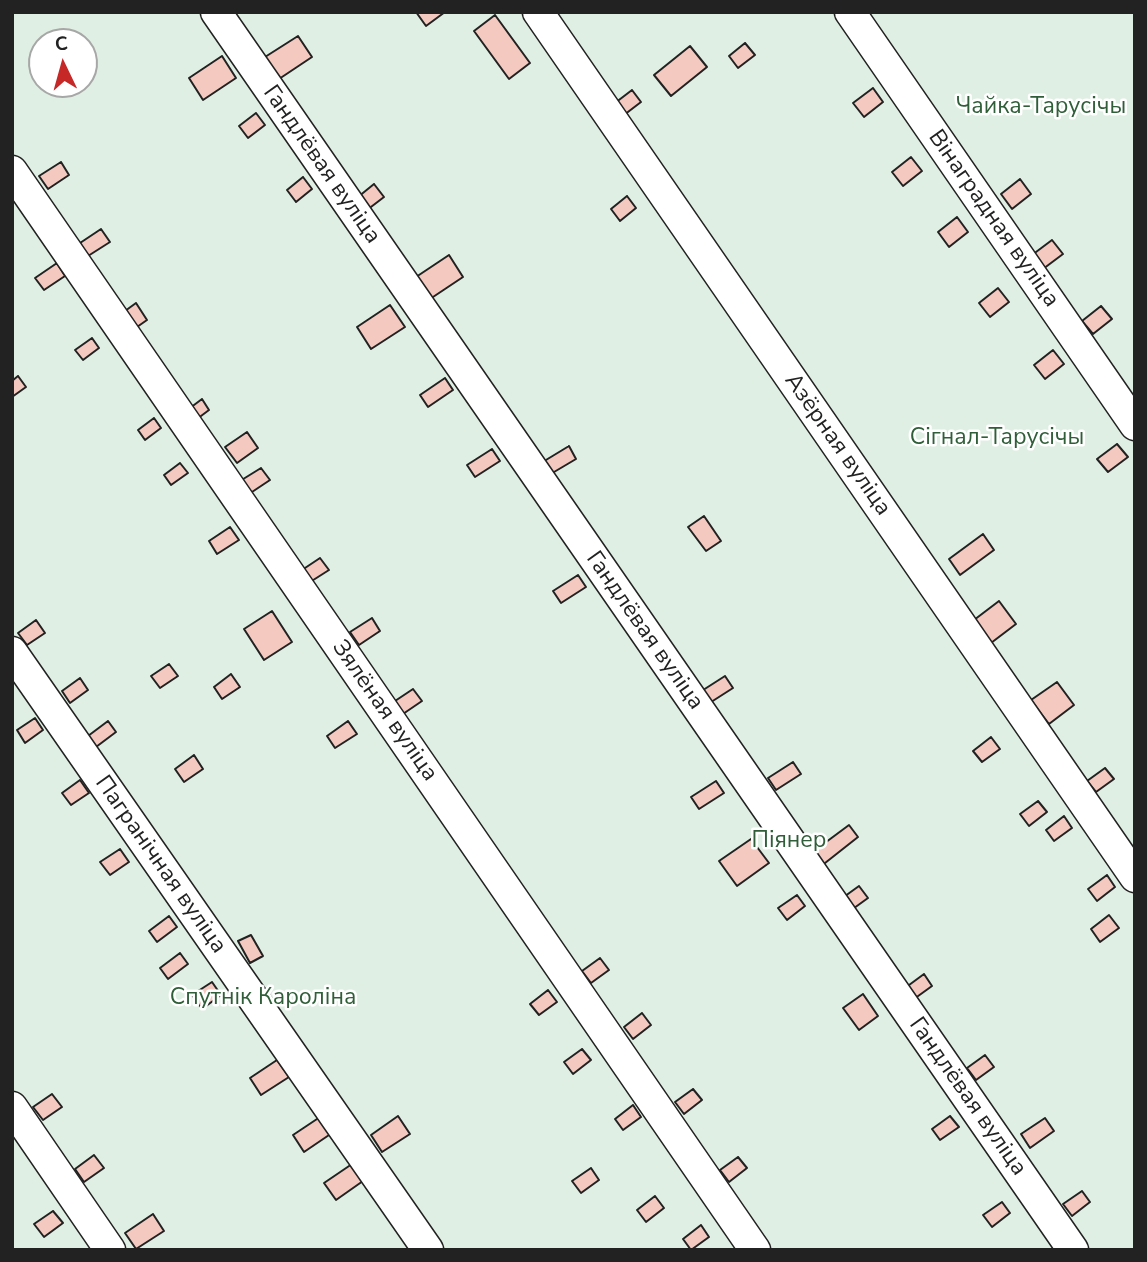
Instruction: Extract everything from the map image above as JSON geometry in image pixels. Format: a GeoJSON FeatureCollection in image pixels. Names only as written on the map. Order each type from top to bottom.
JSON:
{"type":"FeatureCollection","features":[{"type":"Feature","properties":{"kind":"street","name":"Гандлёвая вуліца"},"geometry":{"type":"LineString","coordinates":[[216,12],[1073,1250]]}},
{"type":"Feature","properties":{"kind":"street","name":"Азёрная вуліца"},"geometry":{"type":"LineString","coordinates":[[538,12],[1135,877]]}},
{"type":"Feature","properties":{"kind":"street","name":"Вінаградная вуліца"},"geometry":{"type":"LineString","coordinates":[[850,12],[1135,425]]}},
{"type":"Feature","properties":{"kind":"street","name":"Зялёная вуліца"},"geometry":{"type":"LineString","coordinates":[[12,171],[755,1250]]}},
{"type":"Feature","properties":{"kind":"street","name":"Пагранічная вуліца"},"geometry":{"type":"LineString","coordinates":[[12,652],[428,1250]]}},
{"type":"Feature","properties":{"kind":"street"},"geometry":{"type":"LineString","coordinates":[[12,1107],[110,1250]]}},
{"type":"Feature","properties":{"kind":"green space"},"geometry":{"type":"Polygon","coordinates":[[[12,12],[1135,12],[1135,1250],[12,1250],[12,12]]]}},
{"type":"Feature","properties":{"kind":"building"},"geometry":{"type":"Polygon","coordinates":[[[416,12],[445,12],[426,26],[416,12]]]}},
{"type":"Feature","properties":{"kind":"building"},"geometry":{"type":"Polygon","coordinates":[[[495,15],[530,63],[509,79],[474,31],[495,15]]]}},
{"type":"Feature","properties":{"kind":"building"},"geometry":{"type":"Polygon","coordinates":[[[298,36],[312,57],[279,79],[265,57],[298,36]]]}},
{"type":"Feature","properties":{"kind":"building"},"geometry":{"type":"Polygon","coordinates":[[[745,43],[755,55],[738,68],[729,56],[745,43]]]}},
{"type":"Feature","properties":{"kind":"building"},"geometry":{"type":"Polygon","coordinates":[[[690,46],[707,67],[671,96],[654,75],[690,46]]]}},
{"type":"Feature","properties":{"kind":"building"},"geometry":{"type":"Polygon","coordinates":[[[222,56],[236,78],[203,100],[189,78],[222,56]]]}},
{"type":"Feature","properties":{"kind":"building"},"geometry":{"type":"Polygon","coordinates":[[[873,88],[883,102],[864,117],[853,103],[873,88]]]}},
{"type":"Feature","properties":{"kind":"building"},"geometry":{"type":"Polygon","coordinates":[[[632,90],[641,102],[624,115],[615,103],[632,90]]]}},
{"type":"Feature","properties":{"kind":"building"},"geometry":{"type":"Polygon","coordinates":[[[256,113],[265,125],[248,138],[239,126],[256,113]]]}},
{"type":"Feature","properties":{"kind":"building"},"geometry":{"type":"Polygon","coordinates":[[[911,157],[922,171],[903,186],[892,172],[911,157]]]}},
{"type":"Feature","properties":{"kind":"building"},"geometry":{"type":"Polygon","coordinates":[[[61,162],[69,175],[48,189],[39,176],[61,162]]]}},
{"type":"Feature","properties":{"kind":"building"},"geometry":{"type":"Polygon","coordinates":[[[303,177],[312,189],[296,202],[287,190],[303,177]]]}},
{"type":"Feature","properties":{"kind":"building"},"geometry":{"type":"Polygon","coordinates":[[[1020,179],[1031,194],[1012,209],[1001,194],[1020,179]]]}},
{"type":"Feature","properties":{"kind":"building"},"geometry":{"type":"Polygon","coordinates":[[[374,184],[384,197],[367,210],[358,197],[374,184]]]}},
{"type":"Feature","properties":{"kind":"building"},"geometry":{"type":"Polygon","coordinates":[[[627,196],[636,208],[620,221],[611,209],[627,196]]]}},
{"type":"Feature","properties":{"kind":"building"},"geometry":{"type":"Polygon","coordinates":[[[957,217],[968,232],[949,247],[938,232],[957,217]]]}},
{"type":"Feature","properties":{"kind":"building"},"geometry":{"type":"Polygon","coordinates":[[[101,229],[110,242],[88,256],[80,243],[101,229]]]}},
{"type":"Feature","properties":{"kind":"building"},"geometry":{"type":"Polygon","coordinates":[[[1052,240],[1063,254],[1043,269],[1032,255],[1052,240]]]}},
{"type":"Feature","properties":{"kind":"building"},"geometry":{"type":"Polygon","coordinates":[[[449,255],[463,277],[430,299],[416,277],[449,255]]]}},
{"type":"Feature","properties":{"kind":"building"},"geometry":{"type":"Polygon","coordinates":[[[57,263],[65,276],[44,290],[35,278],[57,263]]]}},
{"type":"Feature","properties":{"kind":"building"},"geometry":{"type":"Polygon","coordinates":[[[998,288],[1009,302],[990,317],[979,303],[998,288]]]}},
{"type":"Feature","properties":{"kind":"building"},"geometry":{"type":"Polygon","coordinates":[[[136,303],[147,320],[137,327],[125,311],[136,303]]]}},
{"type":"Feature","properties":{"kind":"building"},"geometry":{"type":"Polygon","coordinates":[[[390,305],[405,327],[371,349],[357,327],[390,305]]]}},
{"type":"Feature","properties":{"kind":"building"},"geometry":{"type":"Polygon","coordinates":[[[1101,306],[1112,319],[1093,334],[1082,321],[1101,306]]]}},
{"type":"Feature","properties":{"kind":"building"},"geometry":{"type":"Polygon","coordinates":[[[92,338],[99,348],[83,360],[75,350],[92,338]]]}},
{"type":"Feature","properties":{"kind":"building"},"geometry":{"type":"Polygon","coordinates":[[[1053,350],[1064,364],[1045,379],[1034,365],[1053,350]]]}},
{"type":"Feature","properties":{"kind":"building"},"geometry":{"type":"Polygon","coordinates":[[[18,376],[26,387],[12,397],[12,381],[18,376]]]}},
{"type":"Feature","properties":{"kind":"building"},"geometry":{"type":"Polygon","coordinates":[[[445,378],[453,390],[428,407],[420,395],[445,378]]]}},
{"type":"Feature","properties":{"kind":"building"},"geometry":{"type":"Polygon","coordinates":[[[202,399],[209,410],[193,422],[186,411],[202,399]]]}},
{"type":"Feature","properties":{"kind":"building"},"geometry":{"type":"Polygon","coordinates":[[[154,418],[161,428],[145,440],[138,430],[154,418]]]}},
{"type":"Feature","properties":{"kind":"building"},"geometry":{"type":"Polygon","coordinates":[[[247,432],[258,448],[237,463],[225,447],[247,432]]]}},
{"type":"Feature","properties":{"kind":"building"},"geometry":{"type":"Polygon","coordinates":[[[1117,444],[1128,457],[1108,472],[1097,459],[1117,444]]]}},
{"type":"Feature","properties":{"kind":"building"},"geometry":{"type":"Polygon","coordinates":[[[569,446],[576,459],[549,475],[541,463],[569,446]]]}},
{"type":"Feature","properties":{"kind":"building"},"geometry":{"type":"Polygon","coordinates":[[[492,449],[500,461],[475,477],[467,465],[492,449]]]}},
{"type":"Feature","properties":{"kind":"building"},"geometry":{"type":"Polygon","coordinates":[[[180,463],[188,473],[171,485],[164,475],[180,463]]]}},
{"type":"Feature","properties":{"kind":"building"},"geometry":{"type":"Polygon","coordinates":[[[261,468],[270,480],[249,494],[240,481],[261,468]]]}},
{"type":"Feature","properties":{"kind":"building"},"geometry":{"type":"Polygon","coordinates":[[[704,516],[721,541],[706,551],[688,527],[704,516]]]}},
{"type":"Feature","properties":{"kind":"building"},"geometry":{"type":"Polygon","coordinates":[[[230,527],[239,540],[217,554],[209,541],[230,527]]]}},
{"type":"Feature","properties":{"kind":"building"},"geometry":{"type":"Polygon","coordinates":[[[983,534],[994,550],[960,575],[949,559],[983,534]]]}},
{"type":"Feature","properties":{"kind":"building"},"geometry":{"type":"Polygon","coordinates":[[[320,558],[329,570],[307,584],[299,572],[320,558]]]}},
{"type":"Feature","properties":{"kind":"building"},"geometry":{"type":"Polygon","coordinates":[[[578,575],[586,587],[561,603],[553,591],[578,575]]]}},
{"type":"Feature","properties":{"kind":"building"},"geometry":{"type":"Polygon","coordinates":[[[999,601],[1016,624],[991,643],[974,620],[999,601]]]}},
{"type":"Feature","properties":{"kind":"building"},"geometry":{"type":"Polygon","coordinates":[[[272,611],[292,642],[264,660],[244,629],[272,611]]]}},
{"type":"Feature","properties":{"kind":"building"},"geometry":{"type":"Polygon","coordinates":[[[372,618],[380,631],[359,645],[350,632],[372,618]]]}},
{"type":"Feature","properties":{"kind":"building"},"geometry":{"type":"Polygon","coordinates":[[[36,620],[45,633],[27,645],[18,633],[36,620]]]}},
{"type":"Feature","properties":{"kind":"building"},"geometry":{"type":"Polygon","coordinates":[[[169,664],[178,676],[160,688],[151,676],[169,664]]]}},
{"type":"Feature","properties":{"kind":"building"},"geometry":{"type":"Polygon","coordinates":[[[231,674],[240,687],[222,699],[214,687],[231,674]]]}},
{"type":"Feature","properties":{"kind":"building"},"geometry":{"type":"Polygon","coordinates":[[[725,676],[733,688],[708,704],[700,692],[725,676]]]}},
{"type":"Feature","properties":{"kind":"building"},"geometry":{"type":"Polygon","coordinates":[[[80,678],[88,690],[70,703],[62,691],[80,678]]]}},
{"type":"Feature","properties":{"kind":"building"},"geometry":{"type":"Polygon","coordinates":[[[1057,682],[1074,705],[1049,724],[1031,700],[1057,682]]]}},
{"type":"Feature","properties":{"kind":"building"},"geometry":{"type":"Polygon","coordinates":[[[413,689],[422,701],[400,716],[392,703],[413,689]]]}},
{"type":"Feature","properties":{"kind":"building"},"geometry":{"type":"Polygon","coordinates":[[[35,718],[43,730],[25,743],[17,730],[35,718]]]}},
{"type":"Feature","properties":{"kind":"building"},"geometry":{"type":"Polygon","coordinates":[[[108,721],[116,732],[96,747],[88,736],[108,721]]]}},
{"type":"Feature","properties":{"kind":"building"},"geometry":{"type":"Polygon","coordinates":[[[348,721],[357,734],[335,748],[327,736],[348,721]]]}},
{"type":"Feature","properties":{"kind":"building"},"geometry":{"type":"Polygon","coordinates":[[[991,737],[1000,749],[982,762],[973,751],[991,737]]]}},
{"type":"Feature","properties":{"kind":"building"},"geometry":{"type":"Polygon","coordinates":[[[194,755],[203,769],[184,782],[175,769],[194,755]]]}},
{"type":"Feature","properties":{"kind":"building"},"geometry":{"type":"Polygon","coordinates":[[[793,762],[801,774],[776,790],[768,778],[793,762]]]}},
{"type":"Feature","properties":{"kind":"building"},"geometry":{"type":"Polygon","coordinates":[[[1105,768],[1114,779],[1096,792],[1087,781],[1105,768]]]}},
{"type":"Feature","properties":{"kind":"building"},"geometry":{"type":"Polygon","coordinates":[[[80,780],[89,793],[71,805],[62,793],[80,780]]]}},
{"type":"Feature","properties":{"kind":"building"},"geometry":{"type":"Polygon","coordinates":[[[716,781],[724,793],[699,809],[691,797],[716,781]]]}},
{"type":"Feature","properties":{"kind":"building"},"geometry":{"type":"Polygon","coordinates":[[[1038,801],[1047,812],[1029,826],[1020,814],[1038,801]]]}},
{"type":"Feature","properties":{"kind":"building"},"geometry":{"type":"Polygon","coordinates":[[[1064,816],[1072,828],[1054,841],[1046,830],[1064,816]]]}},
{"type":"Feature","properties":{"kind":"building"},"geometry":{"type":"Polygon","coordinates":[[[849,825],[858,837],[820,867],[810,854],[849,825]]]}},
{"type":"Feature","properties":{"kind":"building"},"geometry":{"type":"Polygon","coordinates":[[[751,839],[769,863],[737,886],[719,861],[751,839]]]}},
{"type":"Feature","properties":{"kind":"building"},"geometry":{"type":"Polygon","coordinates":[[[120,849],[129,862],[110,875],[100,862],[120,849]]]}},
{"type":"Feature","properties":{"kind":"building"},"geometry":{"type":"Polygon","coordinates":[[[1107,875],[1115,887],[1097,901],[1088,889],[1107,875]]]}},
{"type":"Feature","properties":{"kind":"building"},"geometry":{"type":"Polygon","coordinates":[[[859,886],[868,898],[850,911],[841,899],[859,886]]]}},
{"type":"Feature","properties":{"kind":"building"},"geometry":{"type":"Polygon","coordinates":[[[797,895],[805,906],[787,920],[778,908],[797,895]]]}},
{"type":"Feature","properties":{"kind":"building"},"geometry":{"type":"Polygon","coordinates":[[[1109,915],[1119,928],[1100,942],[1091,929],[1109,915]]]}},
{"type":"Feature","properties":{"kind":"building"},"geometry":{"type":"Polygon","coordinates":[[[169,916],[177,927],[157,942],[149,931],[169,916]]]}},
{"type":"Feature","properties":{"kind":"building"},"geometry":{"type":"Polygon","coordinates":[[[251,935],[263,956],[250,963],[238,941],[251,935]]]}},
{"type":"Feature","properties":{"kind":"building"},"geometry":{"type":"Polygon","coordinates":[[[180,953],[188,964],[168,979],[160,968],[180,953]]]}},
{"type":"Feature","properties":{"kind":"building"},"geometry":{"type":"Polygon","coordinates":[[[600,958],[609,970],[591,983],[582,971],[600,958]]]}},
{"type":"Feature","properties":{"kind":"building"},"geometry":{"type":"Polygon","coordinates":[[[924,974],[932,986],[914,999],[905,988],[924,974]]]}},
{"type":"Feature","properties":{"kind":"building"},"geometry":{"type":"Polygon","coordinates":[[[212,982],[221,995],[202,1009],[192,995],[212,982]]]}},
{"type":"Feature","properties":{"kind":"building"},"geometry":{"type":"Polygon","coordinates":[[[548,990],[557,1002],[539,1015],[530,1004],[548,990]]]}},
{"type":"Feature","properties":{"kind":"building"},"geometry":{"type":"Polygon","coordinates":[[[863,994],[878,1016],[859,1030],[843,1008],[863,994]]]}},
{"type":"Feature","properties":{"kind":"building"},"geometry":{"type":"Polygon","coordinates":[[[642,1013],[651,1025],[633,1039],[624,1027],[642,1013]]]}},
{"type":"Feature","properties":{"kind":"building"},"geometry":{"type":"Polygon","coordinates":[[[582,1049],[591,1060],[573,1074],[564,1062],[582,1049]]]}},
{"type":"Feature","properties":{"kind":"building"},"geometry":{"type":"Polygon","coordinates":[[[985,1055],[994,1067],[976,1080],[967,1068],[985,1055]]]}},
{"type":"Feature","properties":{"kind":"building"},"geometry":{"type":"Polygon","coordinates":[[[277,1060],[289,1077],[261,1095],[250,1078],[277,1060]]]}},
{"type":"Feature","properties":{"kind":"building"},"geometry":{"type":"Polygon","coordinates":[[[693,1089],[702,1100],[684,1114],[675,1102],[693,1089]]]}},
{"type":"Feature","properties":{"kind":"building"},"geometry":{"type":"Polygon","coordinates":[[[52,1094],[62,1107],[43,1120],[33,1107],[52,1094]]]}},
{"type":"Feature","properties":{"kind":"building"},"geometry":{"type":"Polygon","coordinates":[[[633,1105],[641,1117],[623,1130],[615,1119],[633,1105]]]}},
{"type":"Feature","properties":{"kind":"building"},"geometry":{"type":"Polygon","coordinates":[[[398,1116],[410,1134],[382,1152],[371,1135],[398,1116]]]}},
{"type":"Feature","properties":{"kind":"building"},"geometry":{"type":"Polygon","coordinates":[[[950,1116],[959,1127],[940,1140],[932,1129],[950,1116]]]}},
{"type":"Feature","properties":{"kind":"building"},"geometry":{"type":"Polygon","coordinates":[[[320,1117],[332,1133],[304,1152],[293,1135],[320,1117]]]}},
{"type":"Feature","properties":{"kind":"building"},"geometry":{"type":"Polygon","coordinates":[[[1045,1118],[1054,1131],[1030,1148],[1021,1134],[1045,1118]]]}},
{"type":"Feature","properties":{"kind":"building"},"geometry":{"type":"Polygon","coordinates":[[[94,1155],[104,1168],[84,1182],[75,1169],[94,1155]]]}},
{"type":"Feature","properties":{"kind":"building"},"geometry":{"type":"Polygon","coordinates":[[[738,1157],[747,1168],[729,1182],[720,1170],[738,1157]]]}},
{"type":"Feature","properties":{"kind":"building"},"geometry":{"type":"Polygon","coordinates":[[[352,1164],[363,1181],[336,1200],[324,1183],[352,1164]]]}},
{"type":"Feature","properties":{"kind":"building"},"geometry":{"type":"Polygon","coordinates":[[[591,1168],[599,1180],[581,1193],[572,1181],[591,1168]]]}},
{"type":"Feature","properties":{"kind":"building"},"geometry":{"type":"Polygon","coordinates":[[[1082,1191],[1090,1202],[1072,1216],[1063,1204],[1082,1191]]]}},
{"type":"Feature","properties":{"kind":"building"},"geometry":{"type":"Polygon","coordinates":[[[655,1196],[664,1208],[646,1222],[637,1210],[655,1196]]]}},
{"type":"Feature","properties":{"kind":"building"},"geometry":{"type":"Polygon","coordinates":[[[1002,1202],[1010,1213],[992,1227],[983,1215],[1002,1202]]]}},
{"type":"Feature","properties":{"kind":"building"},"geometry":{"type":"Polygon","coordinates":[[[53,1211],[63,1223],[44,1237],[34,1224],[53,1211]]]}},
{"type":"Feature","properties":{"kind":"building"},"geometry":{"type":"Polygon","coordinates":[[[153,1214],[164,1231],[136,1249],[125,1233],[153,1214]]]}},
{"type":"Feature","properties":{"kind":"building"},"geometry":{"type":"Polygon","coordinates":[[[701,1225],[709,1237],[691,1250],[683,1239],[701,1225]]]}},
{"type":"Feature","properties":{"kind":"park label","name":"Чайка-Тарусічы"},"geometry":{"type":"Point","coordinates":[1041,107]}},
{"type":"Feature","properties":{"kind":"park label","name":"Сігнал-Тарусічы"},"geometry":{"type":"Point","coordinates":[997,438]}},
{"type":"Feature","properties":{"kind":"park label","name":"Піянер"},"geometry":{"type":"Point","coordinates":[789,841]}},
{"type":"Feature","properties":{"kind":"park label","name":"Спутнік Кароліна"},"geometry":{"type":"Point","coordinates":[263,998]}}]}
